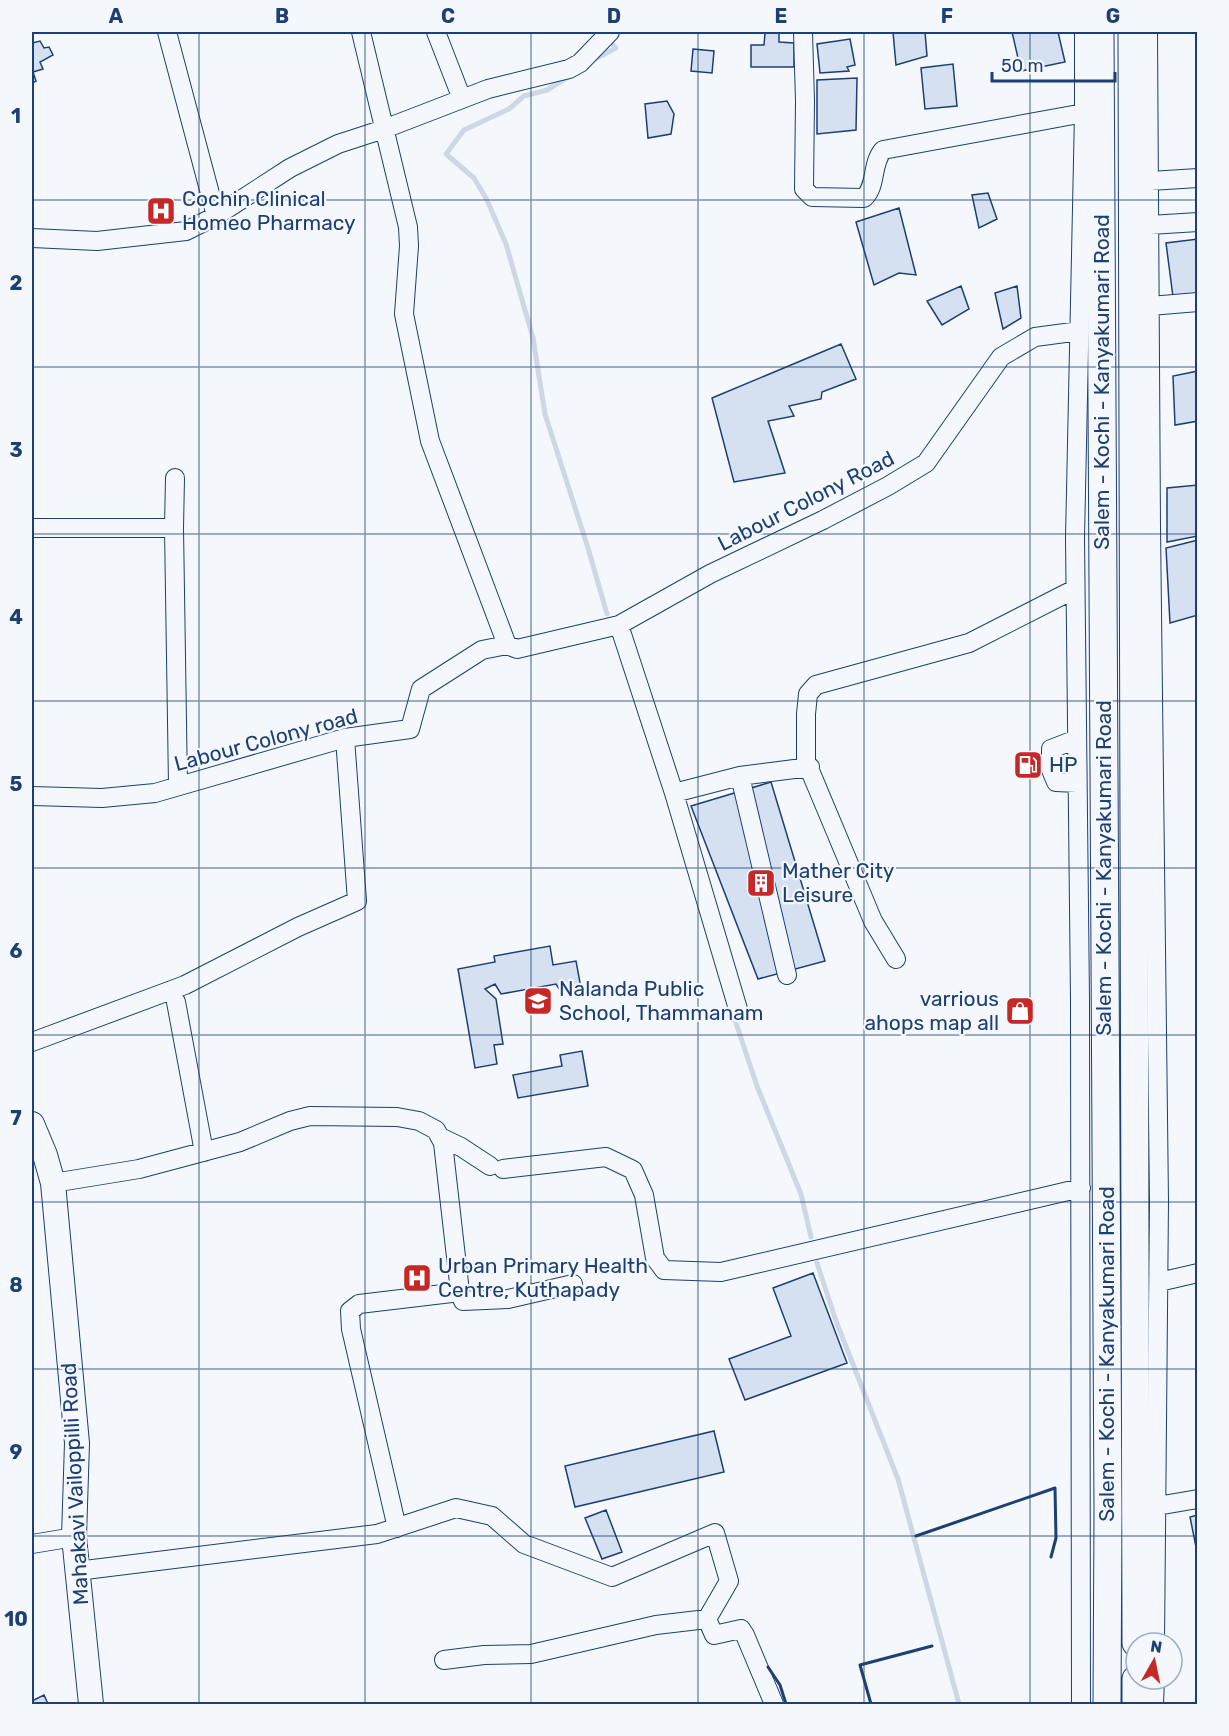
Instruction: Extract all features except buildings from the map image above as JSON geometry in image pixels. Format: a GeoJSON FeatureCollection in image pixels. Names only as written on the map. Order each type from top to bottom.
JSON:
{"type":"FeatureCollection","features":[{"type":"Feature","properties":{"kind":"highway","name":"Salem - Kochi - Kanyakumari Road"},"geometry":{"type":"LineString","coordinates":[[1100,32],[1102,464],[1090,762],[1107,1704]]}},
{"type":"Feature","properties":{"kind":"highway","name":"Salem - Kochi - Kanyakumari Road"},"geometry":{"type":"LineString","coordinates":[[1132,32],[1134,463],[1146,949],[1136,1631]]}},
{"type":"Feature","properties":{"kind":"highway"},"geometry":{"type":"LineString","coordinates":[[1102,464],[1134,463]]}},
{"type":"Feature","properties":{"kind":"main road","name":"Mahakavi Vailoppilli Road"},"geometry":{"type":"LineString","coordinates":[[32,1124],[45,1155],[53,1183],[77,1443],[74,1538],[76,1571],[91,1704]]}},
{"type":"Feature","properties":{"kind":"street"},"geometry":{"type":"LineString","coordinates":[[167,32],[216,216]]}},
{"type":"Feature","properties":{"kind":"street"},"geometry":{"type":"LineString","coordinates":[[361,32],[408,227],[410,246],[404,314],[430,441],[507,645]]}},
{"type":"Feature","properties":{"kind":"street"},"geometry":{"type":"LineString","coordinates":[[436,32],[462,99]]}},
{"type":"Feature","properties":{"kind":"street"},"geometry":{"type":"LineString","coordinates":[[803,32],[806,101],[804,189],[812,197],[864,198],[870,191],[878,156],[883,150],[1084,112]]}},
{"type":"Feature","properties":{"kind":"street"},"geometry":{"type":"LineString","coordinates":[[1082,1704],[1081,1188],[1077,783],[1090,762],[1077,739],[1075,589],[1084,32]]}},
{"type":"Feature","properties":{"kind":"street"},"geometry":{"type":"LineString","coordinates":[[1148,32],[1151,527],[1146,949],[1159,1282],[1155,1631]]}},
{"type":"Feature","properties":{"kind":"street"},"geometry":{"type":"LineString","coordinates":[[32,238],[97,241],[186,231],[216,216],[290,168],[338,144],[488,89],[569,69],[580,63],[604,36]]}},
{"type":"Feature","properties":{"kind":"street"},"geometry":{"type":"LineString","coordinates":[[1150,181],[1197,178]]}},
{"type":"Feature","properties":{"kind":"street"},"geometry":{"type":"LineString","coordinates":[[1150,225],[1197,222]]}},
{"type":"Feature","properties":{"kind":"street"},"geometry":{"type":"LineString","coordinates":[[1150,306],[1197,302]]}},
{"type":"Feature","properties":{"kind":"street","name":"Labour Colony Road"},"geometry":{"type":"LineString","coordinates":[[507,645],[517,649],[619,625],[710,574],[842,511],[926,463],[1001,357],[1035,337],[1080,331]]}},
{"type":"Feature","properties":{"kind":"street"},"geometry":{"type":"LineString","coordinates":[[176,478],[174,528],[178,786]]}},
{"type":"Feature","properties":{"kind":"street"},"geometry":{"type":"LineString","coordinates":[[32,528],[174,528]]}},
{"type":"Feature","properties":{"kind":"street"},"geometry":{"type":"LineString","coordinates":[[897,959],[868,911],[806,760],[808,694],[816,685],[969,643],[1075,589]]}},
{"type":"Feature","properties":{"kind":"street"},"geometry":{"type":"LineString","coordinates":[[619,625],[674,793],[738,1009]]}},
{"type":"Feature","properties":{"kind":"street","name":"Labour Colony road"},"geometry":{"type":"LineString","coordinates":[[32,796],[102,798],[155,793],[345,738],[410,729],[421,688],[482,650],[507,645]]}},
{"type":"Feature","properties":{"kind":"street"},"geometry":{"type":"LineString","coordinates":[[32,1042],[185,985],[297,927],[357,901],[345,738]]}},
{"type":"Feature","properties":{"kind":"street"},"geometry":{"type":"LineString","coordinates":[[1077,739],[1051,749],[1051,770],[1056,782],[1077,783]]}},
{"type":"Feature","properties":{"kind":"street"},"geometry":{"type":"LineString","coordinates":[[674,793],[740,776],[810,767]]}},
{"type":"Feature","properties":{"kind":"street"},"geometry":{"type":"LineString","coordinates":[[740,776],[788,975]]}},
{"type":"Feature","properties":{"kind":"street"},"geometry":{"type":"LineString","coordinates":[[176,1002],[204,1152]]}},
{"type":"Feature","properties":{"kind":"street"},"geometry":{"type":"LineString","coordinates":[[53,1183],[139,1169],[240,1142],[290,1121],[310,1116],[397,1117],[419,1120],[436,1130],[443,1143],[460,1292],[463,1301],[508,1299],[573,1284]]}},
{"type":"Feature","properties":{"kind":"street"},"geometry":{"type":"LineString","coordinates":[[440,1137],[496,1167],[606,1157],[633,1170],[644,1196],[655,1258],[664,1270],[721,1272],[1081,1188]]}},
{"type":"Feature","properties":{"kind":"street"},"geometry":{"type":"LineString","coordinates":[[1159,1282],[1197,1273]]}},
{"type":"Feature","properties":{"kind":"street"},"geometry":{"type":"LineString","coordinates":[[397,1528],[351,1329],[350,1311],[359,1304],[460,1292]]}},
{"type":"Feature","properties":{"kind":"street"},"geometry":{"type":"LineString","coordinates":[[1157,1506],[1197,1499]]}},
{"type":"Feature","properties":{"kind":"street"},"geometry":{"type":"LineString","coordinates":[[76,1571],[377,1534],[456,1509],[492,1515],[524,1544],[612,1577],[715,1533],[729,1581],[707,1619]]}},
{"type":"Feature","properties":{"kind":"street"},"geometry":{"type":"LineString","coordinates":[[32,1544],[74,1538]]}},
{"type":"Feature","properties":{"kind":"street"},"geometry":{"type":"LineString","coordinates":[[444,1660],[484,1655],[531,1654],[656,1625],[707,1619]]}},
{"type":"Feature","properties":{"kind":"street"},"geometry":{"type":"LineString","coordinates":[[707,1619],[714,1635],[741,1629],[774,1704]]}},
{"type":"Feature","properties":{"kind":"waterway"},"geometry":{"type":"LineString","coordinates":[[593,60],[616,48],[607,39]]}},
{"type":"Feature","properties":{"kind":"waterway"},"geometry":{"type":"LineString","coordinates":[[568,77],[547,90],[524,96],[509,109],[464,130],[446,154],[474,178],[487,200],[506,244],[533,338],[545,414],[607,614]]}},
{"type":"Feature","properties":{"kind":"waterway"},"geometry":{"type":"LineString","coordinates":[[732,1011],[757,1086],[801,1194],[811,1237]]}},
{"type":"Feature","properties":{"kind":"waterway"},"geometry":{"type":"LineString","coordinates":[[817,1263],[836,1321],[898,1479],[959,1704]]}},
{"type":"Feature","properties":{"kind":"wall"},"geometry":{"type":"LineString","coordinates":[[916,1536],[1055,1488],[1056,1538],[1051,1557]]}},
{"type":"Feature","properties":{"kind":"wall"},"geometry":{"type":"LineString","coordinates":[[871,1704],[860,1665],[932,1646]]}},
{"type":"Feature","properties":{"kind":"wall"},"geometry":{"type":"LineString","coordinates":[[768,1667],[780,1685],[786,1704]]}},
{"type":"Feature","properties":{"kind":"place","name":"Cochin Clinical Homeo Pharmacy"},"geometry":{"type":"Point","coordinates":[161,211]}},
{"type":"Feature","properties":{"kind":"place","name":"HP"},"geometry":{"type":"Point","coordinates":[1028,765]}},
{"type":"Feature","properties":{"kind":"place","name":"Mather City Leisure"},"geometry":{"type":"Point","coordinates":[761,883]}},
{"type":"Feature","properties":{"kind":"place","name":"Nalanda Public School, Thammanam"},"geometry":{"type":"Point","coordinates":[538,1001]}},
{"type":"Feature","properties":{"kind":"place","name":"varrious ahops map all"},"geometry":{"type":"Point","coordinates":[1020,1011]}},
{"type":"Feature","properties":{"kind":"place","name":"Urban Primary Health Centre, Kuthapady"},"geometry":{"type":"Point","coordinates":[417,1278]}}]}
